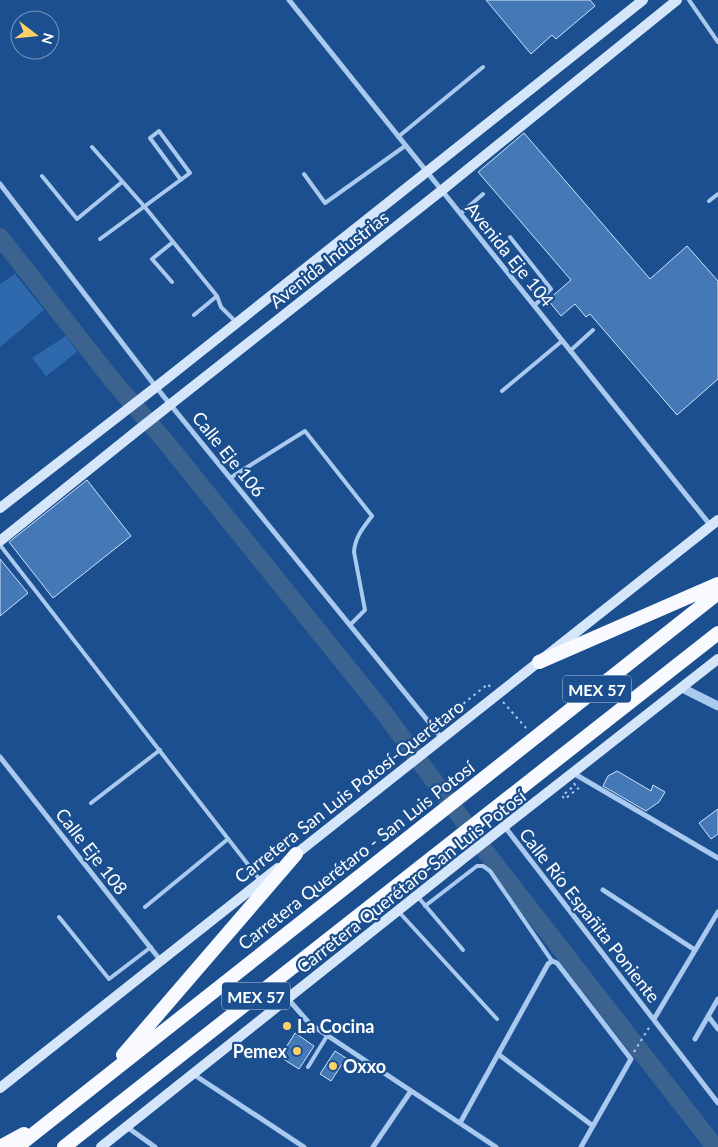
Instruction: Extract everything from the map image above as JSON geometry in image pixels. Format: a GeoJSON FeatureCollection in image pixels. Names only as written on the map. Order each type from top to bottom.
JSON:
{"type":"FeatureCollection","features":[{"type":"Feature","properties":{"kind":"highway"},"geometry":{"type":"LineString","coordinates":[[539,662],[718,584]]}},
{"type":"Feature","properties":{"kind":"highway","name":"Carretera Querétaro - San Luis Potosí"},"geometry":{"type":"LineString","coordinates":[[17,1147],[718,593]]}},
{"type":"Feature","properties":{"kind":"highway","name":"MEX 57"},"geometry":{"type":"LineString","coordinates":[[64,1147],[718,633]]}},
{"type":"Feature","properties":{"kind":"highway"},"geometry":{"type":"LineString","coordinates":[[101,1080],[296,854]]}},
{"type":"Feature","properties":{"kind":"highway"},"geometry":{"type":"LineString","coordinates":[[0,1147],[55,1116]]}},
{"type":"Feature","properties":{"kind":"main road","name":"Avenida Industrias"},"geometry":{"type":"LineString","coordinates":[[0,508],[156,387],[644,0]]}},
{"type":"Feature","properties":{"kind":"main road","name":"Avenida Industrias"},"geometry":{"type":"LineString","coordinates":[[0,543],[138,430],[441,191],[677,0]]}},
{"type":"Feature","properties":{"kind":"main road","name":"Carretera San Luis Potosí-Querétaro"},"geometry":{"type":"LineString","coordinates":[[0,1088],[162,962],[406,765],[714,523]]}},
{"type":"Feature","properties":{"kind":"main road","name":"Carretera Querétaro-San Luis Potosí"},"geometry":{"type":"LineString","coordinates":[[101,1147],[398,910],[718,659]]}},
{"type":"Feature","properties":{"kind":"street","name":"Avenida Eje 104"},"geometry":{"type":"LineString","coordinates":[[288,0],[570,351],[714,523]]}},
{"type":"Feature","properties":{"kind":"street","name":"Calle Eje 106"},"geometry":{"type":"LineString","coordinates":[[0,184],[156,387],[441,738]]}},
{"type":"Feature","properties":{"kind":"street"},"geometry":{"type":"LineString","coordinates":[[682,688],[718,706]]}},
{"type":"Feature","properties":{"kind":"street","name":"Calle Eje 108"},"geometry":{"type":"LineString","coordinates":[[0,757],[162,962]]}},
{"type":"Feature","properties":{"kind":"street"},"geometry":{"type":"LineString","coordinates":[[573,773],[718,858]]}},
{"type":"Feature","properties":{"kind":"street","name":"Calle Río Españita Poniente"},"geometry":{"type":"LineString","coordinates":[[501,830],[654,1019],[718,1103]]}},
{"type":"Feature","properties":{"kind":"street"},"geometry":{"type":"LineString","coordinates":[[603,890],[695,950]]}},
{"type":"Feature","properties":{"kind":"street"},"geometry":{"type":"LineString","coordinates":[[654,1019],[718,912]]}},
{"type":"Feature","properties":{"kind":"street"},"geometry":{"type":"LineString","coordinates":[[460,1123],[548,964],[552,961],[556,963],[631,1059],[581,1147]]}},
{"type":"Feature","properties":{"kind":"street"},"geometry":{"type":"LineString","coordinates":[[288,999],[310,1024],[496,1147]]}},
{"type":"Feature","properties":{"kind":"street"},"geometry":{"type":"LineString","coordinates":[[694,1039],[718,999]]}},
{"type":"Feature","properties":{"kind":"street"},"geometry":{"type":"LineString","coordinates":[[708,1016],[718,1029]]}},
{"type":"Feature","properties":{"kind":"street"},"geometry":{"type":"LineString","coordinates":[[498,1054],[593,1126]]}},
{"type":"Feature","properties":{"kind":"street"},"geometry":{"type":"LineString","coordinates":[[193,1074],[304,1147]]}},
{"type":"Feature","properties":{"kind":"street"},"geometry":{"type":"LineString","coordinates":[[373,1147],[411,1091]]}},
{"type":"Feature","properties":{"kind":"street"},"geometry":{"type":"LineString","coordinates":[[126,1127],[155,1147]]}},
{"type":"Feature","properties":{"kind":"lane"},"geometry":{"type":"LineString","coordinates":[[689,0],[718,42]]}},
{"type":"Feature","properties":{"kind":"lane"},"geometry":{"type":"LineString","coordinates":[[398,137],[483,67]]}},
{"type":"Feature","properties":{"kind":"lane"},"geometry":{"type":"LineString","coordinates":[[100,239],[144,206],[181,180],[190,173],[159,131],[150,138],[181,180]]}},
{"type":"Feature","properties":{"kind":"lane"},"geometry":{"type":"LineString","coordinates":[[304,174],[325,203],[405,146]]}},
{"type":"Feature","properties":{"kind":"lane"},"geometry":{"type":"LineString","coordinates":[[92,147],[144,206],[217,296],[221,308],[236,322]]}},
{"type":"Feature","properties":{"kind":"lane"},"geometry":{"type":"LineString","coordinates":[[42,176],[77,218],[122,182]]}},
{"type":"Feature","properties":{"kind":"lane"},"geometry":{"type":"LineString","coordinates":[[460,214],[483,194]]}},
{"type":"Feature","properties":{"kind":"lane"},"geometry":{"type":"LineString","coordinates":[[709,201],[718,194]]}},
{"type":"Feature","properties":{"kind":"lane"},"geometry":{"type":"LineString","coordinates":[[510,237],[551,289],[534,306]]}},
{"type":"Feature","properties":{"kind":"lane"},"geometry":{"type":"LineString","coordinates":[[172,242],[152,259],[172,282]]}},
{"type":"Feature","properties":{"kind":"lane"},"geometry":{"type":"LineString","coordinates":[[194,315],[217,296]]}},
{"type":"Feature","properties":{"kind":"lane"},"geometry":{"type":"LineString","coordinates":[[570,351],[593,330]]}},
{"type":"Feature","properties":{"kind":"lane"},"geometry":{"type":"LineString","coordinates":[[502,391],[562,341]]}},
{"type":"Feature","properties":{"kind":"lane"},"geometry":{"type":"LineString","coordinates":[[230,478],[305,431],[372,516],[357,536],[354,552],[365,610],[350,625]]}},
{"type":"Feature","properties":{"kind":"lane"},"geometry":{"type":"LineString","coordinates":[[0,543],[261,882]]}},
{"type":"Feature","properties":{"kind":"lane"},"geometry":{"type":"LineString","coordinates":[[91,803],[160,750]]}},
{"type":"Feature","properties":{"kind":"lane"},"geometry":{"type":"LineString","coordinates":[[145,907],[228,839]]}},
{"type":"Feature","properties":{"kind":"lane"},"geometry":{"type":"LineString","coordinates":[[425,906],[476,866],[483,866],[490,871],[552,961]]}},
{"type":"Feature","properties":{"kind":"lane"},"geometry":{"type":"LineString","coordinates":[[416,896],[463,950]]}},
{"type":"Feature","properties":{"kind":"lane"},"geometry":{"type":"LineString","coordinates":[[398,910],[497,1019]]}},
{"type":"Feature","properties":{"kind":"lane"},"geometry":{"type":"LineString","coordinates":[[59,917],[109,979],[150,947]]}},
{"type":"Feature","properties":{"kind":"lane"},"geometry":{"type":"LineString","coordinates":[[308,1067],[327,1036]]}},
{"type":"Feature","properties":{"kind":"path"},"geometry":{"type":"LineString","coordinates":[[433,728],[488,684]]}},
{"type":"Feature","properties":{"kind":"path"},"geometry":{"type":"LineString","coordinates":[[576,785],[562,796],[565,799],[587,781]]}},
{"type":"Feature","properties":{"kind":"path"},"geometry":{"type":"LineString","coordinates":[[636,1050],[650,1027]]}},
{"type":"Feature","properties":{"kind":"shaded area"},"geometry":{"type":"Polygon","coordinates":[[[15,274],[44,310],[0,347],[0,284],[15,274]]]}},
{"type":"Feature","properties":{"kind":"shaded area"},"geometry":{"type":"Polygon","coordinates":[[[66,336],[77,352],[46,376],[32,358],[66,336]]]}},
{"type":"Feature","properties":{"kind":"building"},"geometry":{"type":"Polygon","coordinates":[[[486,0],[590,0],[595,6],[556,39],[552,35],[531,54],[486,0]]]}},
{"type":"Feature","properties":{"kind":"building"},"geometry":{"type":"Polygon","coordinates":[[[524,133],[650,279],[687,246],[718,281],[718,379],[677,415],[590,314],[586,317],[575,304],[561,316],[548,300],[571,280],[478,172],[524,133]]]}},
{"type":"Feature","properties":{"kind":"building"},"geometry":{"type":"Polygon","coordinates":[[[87,480],[131,536],[53,598],[9,542],[87,480]]]}},
{"type":"Feature","properties":{"kind":"building"},"geometry":{"type":"Polygon","coordinates":[[[0,559],[28,593],[0,616],[0,559]]]}},
{"type":"Feature","properties":{"kind":"building"},"geometry":{"type":"Polygon","coordinates":[[[617,771],[651,791],[653,785],[665,792],[659,802],[646,811],[603,786],[608,776],[617,771]]]}},
{"type":"Feature","properties":{"kind":"building"},"geometry":{"type":"Polygon","coordinates":[[[718,809],[718,834],[711,839],[699,823],[718,809]]]}},
{"type":"Feature","properties":{"kind":"building","name":"Pemex"},"geometry":{"type":"Polygon","coordinates":[[[295,1033],[314,1046],[299,1069],[280,1057],[295,1033]]]}},
{"type":"Feature","properties":{"kind":"building","name":"Oxxo"},"geometry":{"type":"Polygon","coordinates":[[[335,1051],[346,1058],[331,1081],[320,1074],[335,1051]]]}},
{"type":"Feature","properties":{"kind":"waterway"},"geometry":{"type":"LineString","coordinates":[[0,237],[113,381],[165,441],[385,714],[495,864],[715,1147]]}},
{"type":"Feature","properties":{"kind":"place","name":"La Cocina"},"geometry":{"type":"Point","coordinates":[287,1026]}},
{"type":"Feature","properties":{"kind":"place","name":"Pemex"},"geometry":{"type":"Point","coordinates":[297,1051]}},
{"type":"Feature","properties":{"kind":"place","name":"Oxxo"},"geometry":{"type":"Point","coordinates":[333,1066]}}]}
